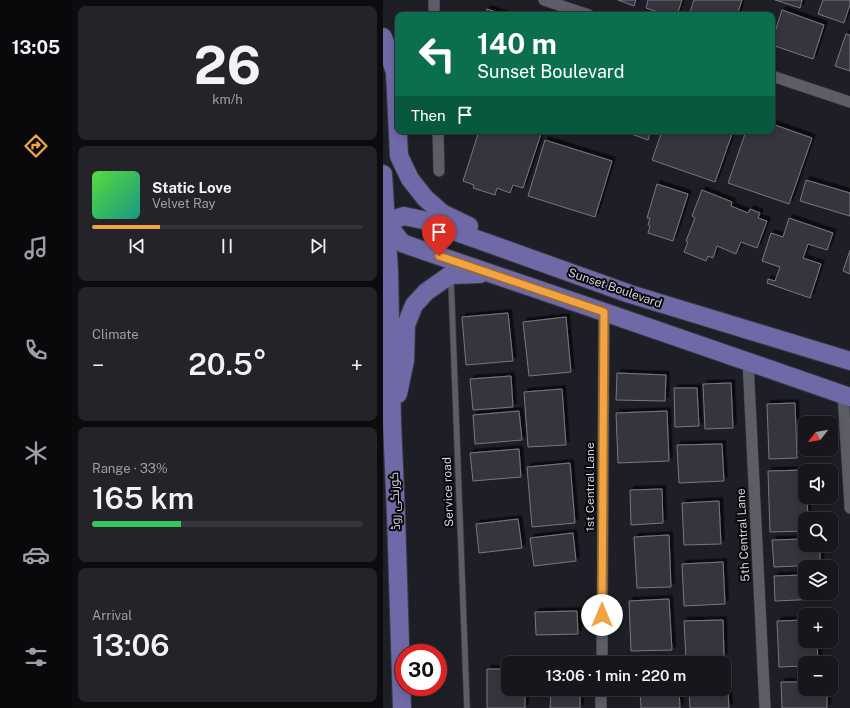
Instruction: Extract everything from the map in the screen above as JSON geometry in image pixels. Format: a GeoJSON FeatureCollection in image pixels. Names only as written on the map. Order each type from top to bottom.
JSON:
{"type":"FeatureCollection","features":[{"type":"Feature","properties":{"kind":"main road"},"geometry":{"type":"LineString","coordinates":[[383,38],[395,72]]}},
{"type":"Feature","properties":{"kind":"main road"},"geometry":{"type":"LineString","coordinates":[[398,134],[399,156],[410,179],[425,198],[442,213],[465,225],[587,266],[630,294]]}},
{"type":"Feature","properties":{"kind":"main road","name":"کورنگی روڈ"},"geometry":{"type":"LineString","coordinates":[[383,174],[384,222],[389,271],[392,422],[402,708]]}},
{"type":"Feature","properties":{"kind":"main road","name":"Sunset Boulevard"},"geometry":{"type":"LineString","coordinates":[[384,222],[403,216],[423,220],[630,294],[850,361]]}},
{"type":"Feature","properties":{"kind":"main road"},"geometry":{"type":"LineString","coordinates":[[384,222],[402,243],[847,396]]}},
{"type":"Feature","properties":{"kind":"main road"},"geometry":{"type":"LineString","coordinates":[[392,422],[405,361],[406,325],[414,305],[426,292],[450,275],[493,274]]}},
{"type":"Feature","properties":{"kind":"street"},"geometry":{"type":"LineString","coordinates":[[434,0],[434,12]]}},
{"type":"Feature","properties":{"kind":"street"},"geometry":{"type":"LineString","coordinates":[[544,0],[580,12]]}},
{"type":"Feature","properties":{"kind":"street"},"geometry":{"type":"LineString","coordinates":[[775,77],[850,102]]}},
{"type":"Feature","properties":{"kind":"street"},"geometry":{"type":"LineString","coordinates":[[438,134],[439,171]]}},
{"type":"Feature","properties":{"kind":"street","name":"1st Central Lane"},"geometry":{"type":"LineString","coordinates":[[602,656],[604,312]]}},
{"type":"Feature","properties":{"kind":"street","name":"5th Central Lane"},"geometry":{"type":"LineString","coordinates":[[748,361],[765,708]]}},
{"type":"Feature","properties":{"kind":"street"},"geometry":{"type":"LineString","coordinates":[[847,396],[850,508]]}},
{"type":"Feature","properties":{"kind":"street"},"geometry":{"type":"LineString","coordinates":[[601,696],[601,708]]}},
{"type":"Feature","properties":{"kind":"lane","name":"Service road"},"geometry":{"type":"LineString","coordinates":[[450,275],[467,708]]}},
{"type":"Feature","properties":{"kind":"building"},"geometry":{"type":"Polygon","coordinates":[[[618,0],[636,0],[634,6],[618,0]]]}},
{"type":"Feature","properties":{"kind":"building"},"geometry":{"type":"Polygon","coordinates":[[[648,0],[682,0],[678,12],[658,12],[646,8],[648,0]]]}},
{"type":"Feature","properties":{"kind":"building"},"geometry":{"type":"Polygon","coordinates":[[[694,0],[742,0],[738,12],[690,12],[694,0]]]}},
{"type":"Feature","properties":{"kind":"building"},"geometry":{"type":"Polygon","coordinates":[[[775,0],[802,0],[800,8],[775,0]]]}},
{"type":"Feature","properties":{"kind":"building"},"geometry":{"type":"Polygon","coordinates":[[[823,0],[850,0],[844,23],[818,14],[823,0]]]}},
{"type":"Feature","properties":{"kind":"building"},"geometry":{"type":"Polygon","coordinates":[[[487,9],[496,12],[486,12],[487,9]]]}},
{"type":"Feature","properties":{"kind":"building"},"geometry":{"type":"Polygon","coordinates":[[[782,10],[824,25],[813,59],[775,46],[775,32],[782,10]]]}},
{"type":"Feature","properties":{"kind":"building"},"geometry":{"type":"Polygon","coordinates":[[[846,34],[850,35],[850,71],[835,66],[846,34]]]}},
{"type":"Feature","properties":{"kind":"building"},"geometry":{"type":"Polygon","coordinates":[[[775,125],[812,138],[789,204],[728,183],[745,134],[775,134],[775,125]]]}},
{"type":"Feature","properties":{"kind":"building"},"geometry":{"type":"Polygon","coordinates":[[[478,134],[541,134],[523,188],[513,185],[510,193],[497,188],[495,195],[473,188],[474,185],[463,181],[478,134]]]}},
{"type":"Feature","properties":{"kind":"building"},"geometry":{"type":"Polygon","coordinates":[[[631,134],[650,134],[648,140],[631,134]]]}},
{"type":"Feature","properties":{"kind":"building"},"geometry":{"type":"Polygon","coordinates":[[[661,134],[732,134],[715,182],[652,160],[661,134]]]}},
{"type":"Feature","properties":{"kind":"building"},"geometry":{"type":"Polygon","coordinates":[[[545,140],[612,161],[595,217],[528,196],[545,140]]]}},
{"type":"Feature","properties":{"kind":"building"},"geometry":{"type":"Polygon","coordinates":[[[806,180],[850,193],[850,216],[800,201],[806,180]]]}},
{"type":"Feature","properties":{"kind":"building"},"geometry":{"type":"Polygon","coordinates":[[[657,184],[688,194],[673,241],[648,233],[650,218],[647,218],[657,184]]]}},
{"type":"Feature","properties":{"kind":"building"},"geometry":{"type":"Polygon","coordinates":[[[702,190],[732,202],[731,206],[748,213],[750,209],[760,213],[758,218],[767,221],[757,248],[741,242],[736,254],[717,246],[713,258],[708,256],[706,261],[684,252],[688,242],[686,241],[695,218],[692,216],[702,190]]]}},
{"type":"Feature","properties":{"kind":"building"},"geometry":{"type":"Polygon","coordinates":[[[789,218],[833,233],[827,250],[808,244],[803,258],[821,264],[810,298],[767,283],[768,279],[775,281],[780,267],[762,261],[771,233],[783,237],[789,218]]]}},
{"type":"Feature","properties":{"kind":"building"},"geometry":{"type":"Polygon","coordinates":[[[850,250],[850,274],[843,271],[850,250]]]}},
{"type":"Feature","properties":{"kind":"building"},"geometry":{"type":"Polygon","coordinates":[[[508,313],[513,361],[466,365],[462,317],[508,313]]]}},
{"type":"Feature","properties":{"kind":"building"},"geometry":{"type":"Polygon","coordinates":[[[566,317],[571,372],[529,376],[523,322],[566,317]]]}},
{"type":"Feature","properties":{"kind":"building"},"geometry":{"type":"Polygon","coordinates":[[[617,373],[666,375],[665,401],[616,400],[617,373]]]}},
{"type":"Feature","properties":{"kind":"building"},"geometry":{"type":"Polygon","coordinates":[[[511,376],[513,407],[473,410],[470,379],[511,376]]]}},
{"type":"Feature","properties":{"kind":"building"},"geometry":{"type":"Polygon","coordinates":[[[731,383],[733,428],[705,429],[703,384],[731,383]]]}},
{"type":"Feature","properties":{"kind":"building"},"geometry":{"type":"Polygon","coordinates":[[[674,388],[697,388],[699,426],[675,427],[674,388]]]}},
{"type":"Feature","properties":{"kind":"building"},"geometry":{"type":"Polygon","coordinates":[[[562,389],[566,445],[528,447],[524,392],[562,389]]]}},
{"type":"Feature","properties":{"kind":"building"},"geometry":{"type":"Polygon","coordinates":[[[795,403],[797,458],[769,459],[767,404],[795,403]]]}},
{"type":"Feature","properties":{"kind":"building"},"geometry":{"type":"Polygon","coordinates":[[[519,411],[522,440],[475,444],[473,415],[519,411]]]}},
{"type":"Feature","properties":{"kind":"building"},"geometry":{"type":"Polygon","coordinates":[[[667,411],[669,461],[618,463],[616,413],[667,411]]]}},
{"type":"Feature","properties":{"kind":"building"},"geometry":{"type":"Polygon","coordinates":[[[722,444],[724,481],[679,483],[677,445],[722,444]]]}},
{"type":"Feature","properties":{"kind":"building"},"geometry":{"type":"Polygon","coordinates":[[[519,449],[521,477],[473,481],[470,453],[519,449]]]}},
{"type":"Feature","properties":{"kind":"building"},"geometry":{"type":"Polygon","coordinates":[[[570,463],[575,523],[532,527],[527,467],[570,463]]]}},
{"type":"Feature","properties":{"kind":"building"},"geometry":{"type":"Polygon","coordinates":[[[798,470],[798,504],[807,504],[808,512],[798,512],[798,531],[770,532],[768,471],[798,470]]]}},
{"type":"Feature","properties":{"kind":"building"},"geometry":{"type":"Polygon","coordinates":[[[662,489],[663,523],[631,525],[630,490],[662,489]]]}},
{"type":"Feature","properties":{"kind":"building"},"geometry":{"type":"Polygon","coordinates":[[[719,501],[721,544],[684,545],[682,503],[719,501]]]}},
{"type":"Feature","properties":{"kind":"building"},"geometry":{"type":"Polygon","coordinates":[[[518,519],[522,548],[479,553],[476,524],[518,519]]]}},
{"type":"Feature","properties":{"kind":"building"},"geometry":{"type":"Polygon","coordinates":[[[573,533],[576,561],[534,566],[530,538],[573,533]]]}},
{"type":"Feature","properties":{"kind":"building"},"geometry":{"type":"Polygon","coordinates":[[[669,535],[671,587],[637,588],[634,537],[669,535]]]}},
{"type":"Feature","properties":{"kind":"building"},"geometry":{"type":"Polygon","coordinates":[[[798,539],[798,552],[820,552],[820,560],[798,560],[798,566],[774,567],[772,540],[798,539]]]}},
{"type":"Feature","properties":{"kind":"building"},"geometry":{"type":"Polygon","coordinates":[[[723,562],[725,604],[684,606],[682,564],[723,562]]]}},
{"type":"Feature","properties":{"kind":"building"},"geometry":{"type":"Polygon","coordinates":[[[798,575],[798,600],[775,601],[774,576],[798,575]]]}},
{"type":"Feature","properties":{"kind":"building"},"geometry":{"type":"Polygon","coordinates":[[[669,599],[672,650],[631,651],[629,601],[669,599]]]}},
{"type":"Feature","properties":{"kind":"building"},"geometry":{"type":"Polygon","coordinates":[[[577,611],[578,634],[536,635],[535,612],[577,611]]]}},
{"type":"Feature","properties":{"kind":"building"},"geometry":{"type":"Polygon","coordinates":[[[723,620],[724,656],[686,656],[684,621],[723,620]]]}},
{"type":"Feature","properties":{"kind":"building"},"geometry":{"type":"Polygon","coordinates":[[[798,620],[798,648],[817,648],[818,656],[798,656],[798,666],[779,667],[777,621],[798,620]]]}},
{"type":"Feature","properties":{"kind":"building"},"geometry":{"type":"Polygon","coordinates":[[[487,669],[501,669],[501,696],[525,696],[525,708],[487,708],[487,669]]]}},
{"type":"Feature","properties":{"kind":"building"},"geometry":{"type":"Polygon","coordinates":[[[781,682],[798,682],[798,696],[827,696],[827,708],[782,708],[781,682]]]}},
{"type":"Feature","properties":{"kind":"building"},"geometry":{"type":"Polygon","coordinates":[[[551,696],[580,696],[580,708],[550,708],[551,696]]]}},
{"type":"Feature","properties":{"kind":"building"},"geometry":{"type":"Polygon","coordinates":[[[640,696],[679,696],[680,708],[641,708],[640,696]]]}},
{"type":"Feature","properties":{"kind":"building"},"geometry":{"type":"Polygon","coordinates":[[[689,696],[728,696],[729,708],[690,708],[689,696]]]}},
{"type":"Feature","properties":{"kind":"route"},"geometry":{"type":"LineString","coordinates":[[439,256],[604,312],[602,615]]}}]}
